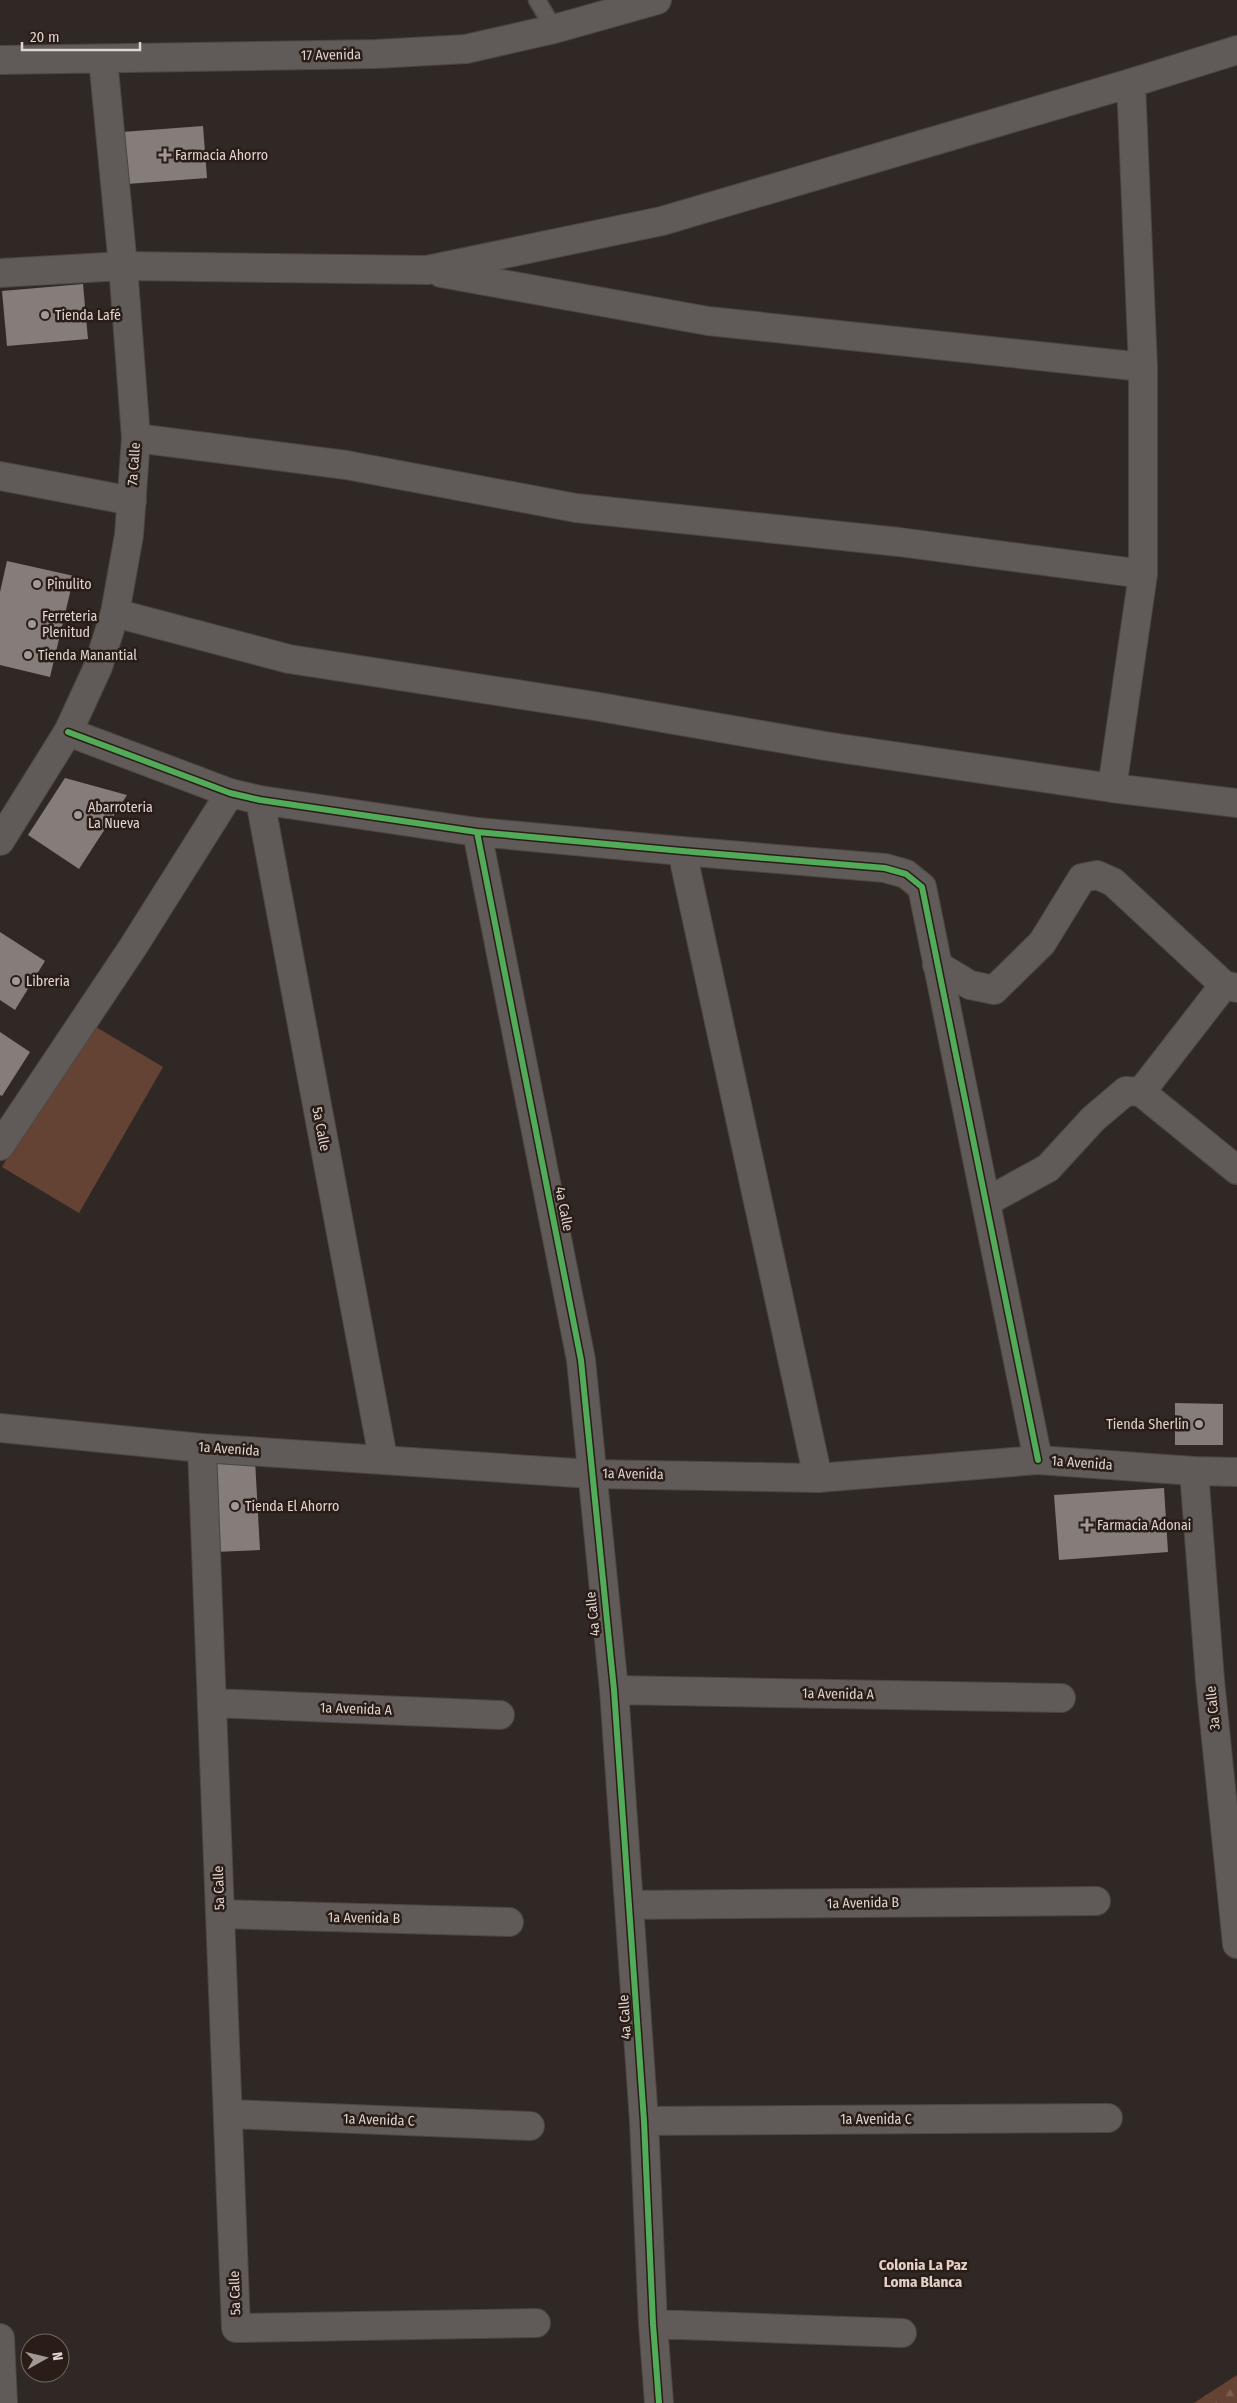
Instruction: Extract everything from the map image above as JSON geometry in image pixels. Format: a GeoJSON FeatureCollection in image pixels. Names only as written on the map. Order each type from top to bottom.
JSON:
{"type":"FeatureCollection","features":[{"type":"Feature","properties":{"kind":"street","name":"17 Avenida"},"geometry":{"type":"LineString","coordinates":[[0,60],[376,54],[466,49],[554,29],[656,0]]}},
{"type":"Feature","properties":{"kind":"street"},"geometry":{"type":"LineString","coordinates":[[427,270],[662,221],[1237,50]]}},
{"type":"Feature","properties":{"kind":"street","name":"7a Calle"},"geometry":{"type":"LineString","coordinates":[[0,841],[68,732],[98,668],[115,613],[129,535],[136,438],[123,266],[102,59]]}},
{"type":"Feature","properties":{"kind":"street"},"geometry":{"type":"LineString","coordinates":[[1112,788],[1143,574],[1143,367],[1131,83]]}},
{"type":"Feature","properties":{"kind":"street"},"geometry":{"type":"LineString","coordinates":[[0,273],[123,266],[427,270],[708,321],[1143,367]]}},
{"type":"Feature","properties":{"kind":"street"},"geometry":{"type":"LineString","coordinates":[[136,438],[346,465],[576,508],[899,542],[1143,574]]}},
{"type":"Feature","properties":{"kind":"street"},"geometry":{"type":"LineString","coordinates":[[0,476],[132,501]]}},
{"type":"Feature","properties":{"kind":"street"},"geometry":{"type":"LineString","coordinates":[[115,613],[289,659],[594,706],[825,746],[1112,788],[1237,803]]}},
{"type":"Feature","properties":{"kind":"street"},"geometry":{"type":"LineString","coordinates":[[68,732],[230,793],[260,800],[477,832],[885,868],[906,874],[922,887],[1038,1460]]}},
{"type":"Feature","properties":{"kind":"street"},"geometry":{"type":"LineString","coordinates":[[0,1146],[133,947],[230,793]]}},
{"type":"Feature","properties":{"kind":"street","name":"5a Calle"},"geometry":{"type":"LineString","coordinates":[[260,800],[382,1458]]}},
{"type":"Feature","properties":{"kind":"street","name":"4a Calle"},"geometry":{"type":"LineString","coordinates":[[477,832],[581,1360],[614,1690],[644,2121],[652,2324],[659,2403]]}},
{"type":"Feature","properties":{"kind":"street"},"geometry":{"type":"LineString","coordinates":[[682,851],[818,1478]]}},
{"type":"Feature","properties":{"kind":"street"},"geometry":{"type":"LineString","coordinates":[[937,965],[970,985],[994,990],[1042,943],[1082,878],[1096,876],[1113,882],[1231,987],[1141,1092]]}},
{"type":"Feature","properties":{"kind":"street"},"geometry":{"type":"LineString","coordinates":[[986,1202],[1048,1168],[1093,1119],[1126,1091],[1141,1092],[1237,1170]]}},
{"type":"Feature","properties":{"kind":"street","name":"1a Avenida"},"geometry":{"type":"LineString","coordinates":[[0,1428],[202,1448],[382,1458],[591,1474],[818,1478],[1038,1460],[1194,1472],[1237,1472]]}},
{"type":"Feature","properties":{"kind":"street","name":"5a Calle"},"geometry":{"type":"LineString","coordinates":[[202,1448],[236,2328],[536,2322]]}},
{"type":"Feature","properties":{"kind":"street","name":"3a Calle"},"geometry":{"type":"LineString","coordinates":[[1194,1472],[1210,1680],[1237,1944]]}},
{"type":"Feature","properties":{"kind":"street","name":"1a Avenida A"},"geometry":{"type":"LineString","coordinates":[[614,1690],[1061,1698]]}},
{"type":"Feature","properties":{"kind":"street","name":"1a Avenida A"},"geometry":{"type":"LineString","coordinates":[[212,1703],[500,1715]]}},
{"type":"Feature","properties":{"kind":"street","name":"1a Avenida B"},"geometry":{"type":"LineString","coordinates":[[630,1906],[1096,1901]]}},
{"type":"Feature","properties":{"kind":"street","name":"1a Avenida B"},"geometry":{"type":"LineString","coordinates":[[220,1914],[509,1922]]}},
{"type":"Feature","properties":{"kind":"street","name":"1a Avenida C"},"geometry":{"type":"LineString","coordinates":[[228,2114],[530,2126]]}},
{"type":"Feature","properties":{"kind":"street","name":"1a Avenida C"},"geometry":{"type":"LineString","coordinates":[[644,2121],[1108,2118]]}},
{"type":"Feature","properties":{"kind":"street"},"geometry":{"type":"LineString","coordinates":[[652,2324],[902,2333]]}},
{"type":"Feature","properties":{"kind":"street"},"geometry":{"type":"LineString","coordinates":[[0,2338],[3,2403]]}},
{"type":"Feature","properties":{"kind":"lane"},"geometry":{"type":"LineString","coordinates":[[537,0],[554,29]]}},
{"type":"Feature","properties":{"kind":"green space"},"geometry":{"type":"Polygon","coordinates":[[[86,1021],[163,1067],[79,1213],[2,1167],[86,1021]]]}},
{"type":"Feature","properties":{"kind":"green space"},"geometry":{"type":"Polygon","coordinates":[[[1237,2375],[1237,2403],[1194,2403],[1237,2375]]]}},
{"type":"Feature","properties":{"kind":"building","name":"Farmacia Ahorro"},"geometry":{"type":"Polygon","coordinates":[[[203,126],[207,178],[127,184],[122,132],[203,126]]]}},
{"type":"Feature","properties":{"kind":"building","name":"Tienda Lafé"},"geometry":{"type":"Polygon","coordinates":[[[83,284],[88,339],[7,346],[2,291],[83,284]]]}},
{"type":"Feature","properties":{"kind":"building"},"geometry":{"type":"Polygon","coordinates":[[[7,561],[74,576],[50,677],[0,665],[0,592],[7,561]]]}},
{"type":"Feature","properties":{"kind":"building","name":"Abarroteria La Nueva"},"geometry":{"type":"Polygon","coordinates":[[[65,778],[127,795],[79,869],[28,835],[65,778]]]}},
{"type":"Feature","properties":{"kind":"building","name":"Libreria"},"geometry":{"type":"Polygon","coordinates":[[[0,932],[45,961],[15,1010],[0,1000],[0,932]]]}},
{"type":"Feature","properties":{"kind":"building"},"geometry":{"type":"Polygon","coordinates":[[[0,1032],[30,1052],[2,1096],[0,1095],[0,1032]]]}},
{"type":"Feature","properties":{"kind":"building","name":"Tienda Sherlin"},"geometry":{"type":"Polygon","coordinates":[[[1175,1403],[1223,1404],[1223,1445],[1175,1445],[1175,1403]]]}},
{"type":"Feature","properties":{"kind":"building","name":"Tienda El Ahorro"},"geometry":{"type":"Polygon","coordinates":[[[255,1460],[260,1550],[215,1552],[211,1461],[255,1460]]]}},
{"type":"Feature","properties":{"kind":"building"},"geometry":{"type":"Polygon","coordinates":[[[1164,1488],[1168,1552],[1059,1560],[1054,1495],[1164,1488]]]}},
{"type":"Feature","properties":{"kind":"cycle path"},"geometry":{"type":"LineString","coordinates":[[68,732],[230,793],[260,800],[477,832],[885,868],[906,874],[922,887],[1038,1460]]}},
{"type":"Feature","properties":{"kind":"cycle path"},"geometry":{"type":"LineString","coordinates":[[477,832],[581,1360],[614,1690],[644,2121],[653,2324],[659,2403]]}},
{"type":"Feature","properties":{"kind":"place","name":"Farmacia Ahorro"},"geometry":{"type":"Point","coordinates":[165,155]}},
{"type":"Feature","properties":{"kind":"place","name":"Tienda Lafé"},"geometry":{"type":"Point","coordinates":[45,315]}},
{"type":"Feature","properties":{"kind":"place","name":"Pinulito"},"geometry":{"type":"Point","coordinates":[37,584]}},
{"type":"Feature","properties":{"kind":"place","name":"Ferreteria Plenitud"},"geometry":{"type":"Point","coordinates":[32,624]}},
{"type":"Feature","properties":{"kind":"place","name":"Tienda Manantial"},"geometry":{"type":"Point","coordinates":[28,655]}},
{"type":"Feature","properties":{"kind":"place","name":"Abarroteria La Nueva"},"geometry":{"type":"Point","coordinates":[78,815]}},
{"type":"Feature","properties":{"kind":"place","name":"Libreria"},"geometry":{"type":"Point","coordinates":[16,981]}},
{"type":"Feature","properties":{"kind":"place","name":"Tienda Sherlin"},"geometry":{"type":"Point","coordinates":[1199,1424]}},
{"type":"Feature","properties":{"kind":"place","name":"Tienda El Ahorro"},"geometry":{"type":"Point","coordinates":[235,1506]}},
{"type":"Feature","properties":{"kind":"place","name":"Farmacia Adonai"},"geometry":{"type":"Point","coordinates":[1087,1525]}},
{"type":"Feature","properties":{"kind":"district","name":"Colonia La Paz Loma Blanca"},"geometry":{"type":"Point","coordinates":[923,2274]}}]}
